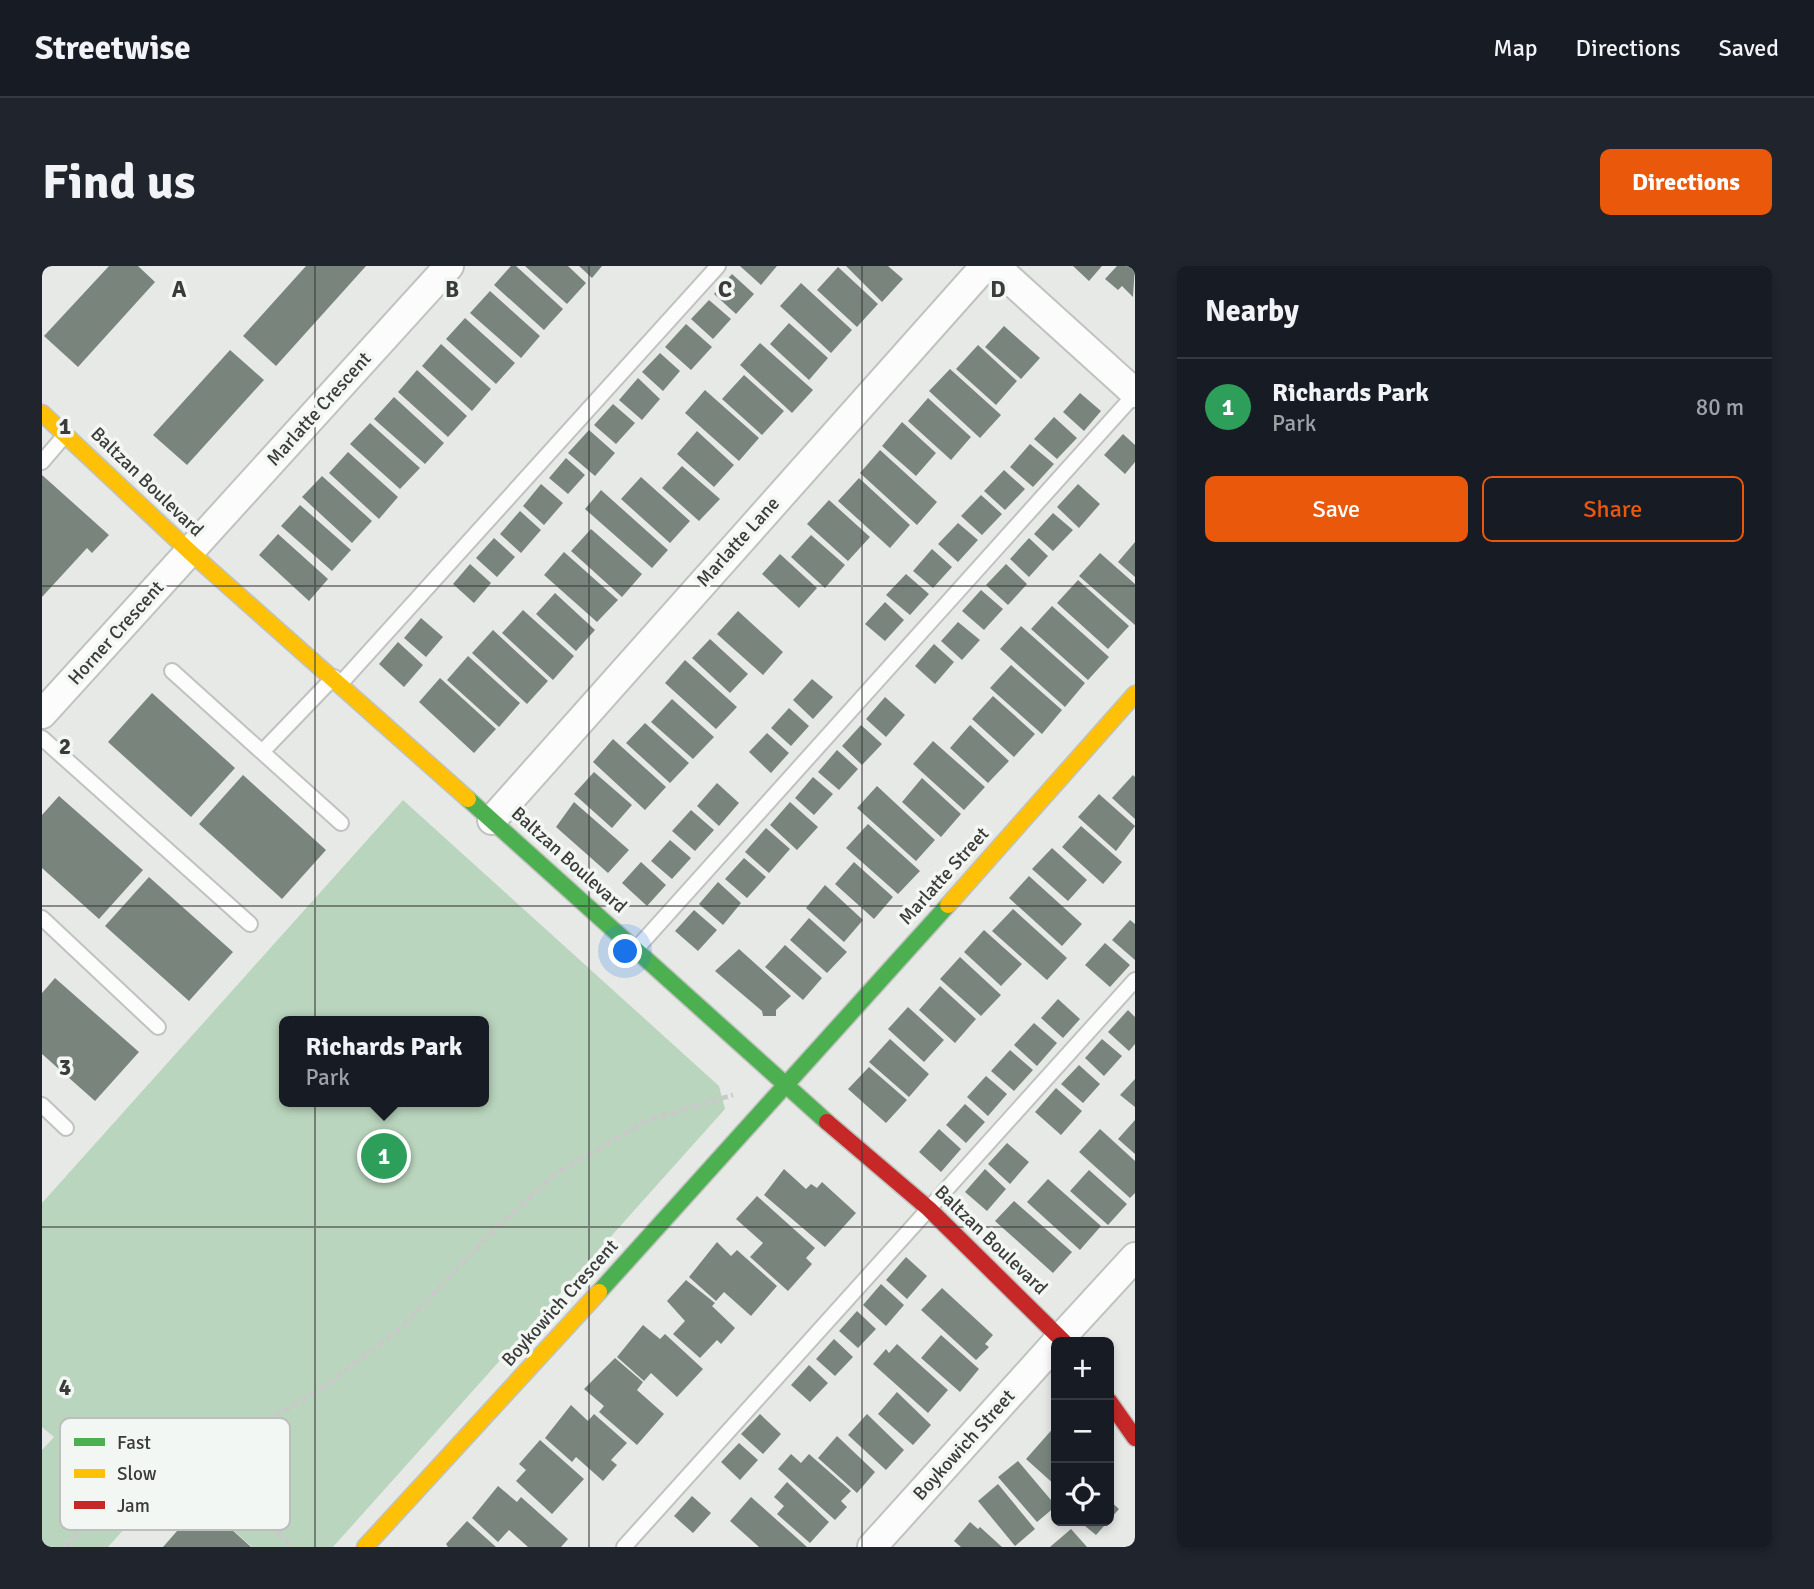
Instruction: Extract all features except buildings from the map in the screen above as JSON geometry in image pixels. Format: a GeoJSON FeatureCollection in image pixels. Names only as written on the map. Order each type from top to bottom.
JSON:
{"type":"FeatureCollection","features":[{"type":"Feature","properties":{"kind":"street","name":"Marlatte Crescent"},"geometry":{"type":"LineString","coordinates":[[190,552],[449,266]]}},
{"type":"Feature","properties":{"kind":"street","name":"Marlatte Lane"},"geometry":{"type":"LineString","coordinates":[[492,820],[985,266]]}},
{"type":"Feature","properties":{"kind":"street"},"geometry":{"type":"LineString","coordinates":[[995,266],[1135,393]]}},
{"type":"Feature","properties":{"kind":"street","name":"Baltzan Boulevard"},"geometry":{"type":"LineString","coordinates":[[42,413],[190,552],[337,680],[786,1087],[929,1209],[1055,1337]]}},
{"type":"Feature","properties":{"kind":"street","name":"Horner Crescent"},"geometry":{"type":"LineString","coordinates":[[42,714],[190,552]]}},
{"type":"Feature","properties":{"kind":"street","name":"Marlatte Street"},"geometry":{"type":"LineString","coordinates":[[786,1087],[1135,694]]}},
{"type":"Feature","properties":{"kind":"street","name":"Boykowich Crescent"},"geometry":{"type":"LineString","coordinates":[[365,1547],[786,1087]]}},
{"type":"Feature","properties":{"kind":"street"},"geometry":{"type":"LineString","coordinates":[[1063,1337],[1135,1257]]}},
{"type":"Feature","properties":{"kind":"street","name":"Boykowich Street"},"geometry":{"type":"LineString","coordinates":[[872,1547],[1051,1350]]}},
{"type":"Feature","properties":{"kind":"street"},"geometry":{"type":"LineString","coordinates":[[1114,1408],[1135,1438]]}},
{"type":"Feature","properties":{"kind":"lane"},"geometry":{"type":"LineString","coordinates":[[262,752],[337,680],[718,266]]}},
{"type":"Feature","properties":{"kind":"lane"},"geometry":{"type":"LineString","coordinates":[[636,949],[1135,393]]}},
{"type":"Feature","properties":{"kind":"lane"},"geometry":{"type":"LineString","coordinates":[[42,462],[66,434]]}},
{"type":"Feature","properties":{"kind":"lane"},"geometry":{"type":"LineString","coordinates":[[172,671],[341,823]]}},
{"type":"Feature","properties":{"kind":"lane"},"geometry":{"type":"LineString","coordinates":[[42,738],[250,924]]}},
{"type":"Feature","properties":{"kind":"lane"},"geometry":{"type":"LineString","coordinates":[[42,918],[158,1027]]}},
{"type":"Feature","properties":{"kind":"lane"},"geometry":{"type":"LineString","coordinates":[[624,1547],[1135,980]]}},
{"type":"Feature","properties":{"kind":"lane"},"geometry":{"type":"LineString","coordinates":[[42,1105],[66,1128]]}},
{"type":"Feature","properties":{"kind":"path"},"geometry":{"type":"LineString","coordinates":[[271,1418],[324,1387],[402,1327],[491,1233],[555,1174],[648,1120],[736,1094]]}},
{"type":"Feature","properties":{"kind":"path"},"geometry":{"type":"LineString","coordinates":[[66,1547],[80,1530]]}},
{"type":"Feature","properties":{"kind":"path"},"geometry":{"type":"LineString","coordinates":[[273,1530],[294,1547]]}},
{"type":"Feature","properties":{"kind":"green space"},"geometry":{"type":"Polygon","coordinates":[[[403,800],[719,1086],[725,1109],[333,1547],[252,1547],[233,1530],[290,1530],[290,1418],[60,1418],[60,1530],[123,1530],[108,1547],[42,1547],[42,1450],[54,1437],[42,1427],[42,1203],[403,800]]]}},
{"type":"Feature","properties":{"kind":"traffic: fast"},"geometry":{"type":"LineString","coordinates":[[468,799],[827,1122]]}},
{"type":"Feature","properties":{"kind":"traffic: fast"},"geometry":{"type":"LineString","coordinates":[[599,1292],[948,905]]}},
{"type":"Feature","properties":{"kind":"traffic: slow"},"geometry":{"type":"LineString","coordinates":[[42,413],[190,552],[468,799]]}},
{"type":"Feature","properties":{"kind":"traffic: slow"},"geometry":{"type":"LineString","coordinates":[[948,905],[1135,694]]}},
{"type":"Feature","properties":{"kind":"traffic: slow"},"geometry":{"type":"LineString","coordinates":[[365,1547],[599,1292]]}},
{"type":"Feature","properties":{"kind":"traffic: jam"},"geometry":{"type":"LineString","coordinates":[[827,1122],[929,1209],[1059,1337]]}},
{"type":"Feature","properties":{"kind":"traffic: jam"},"geometry":{"type":"LineString","coordinates":[[1114,1408],[1135,1438]]}},
{"type":"Feature","properties":{"kind":"place","name":"Richards Park"},"geometry":{"type":"Point","coordinates":[384,1156]}}]}
